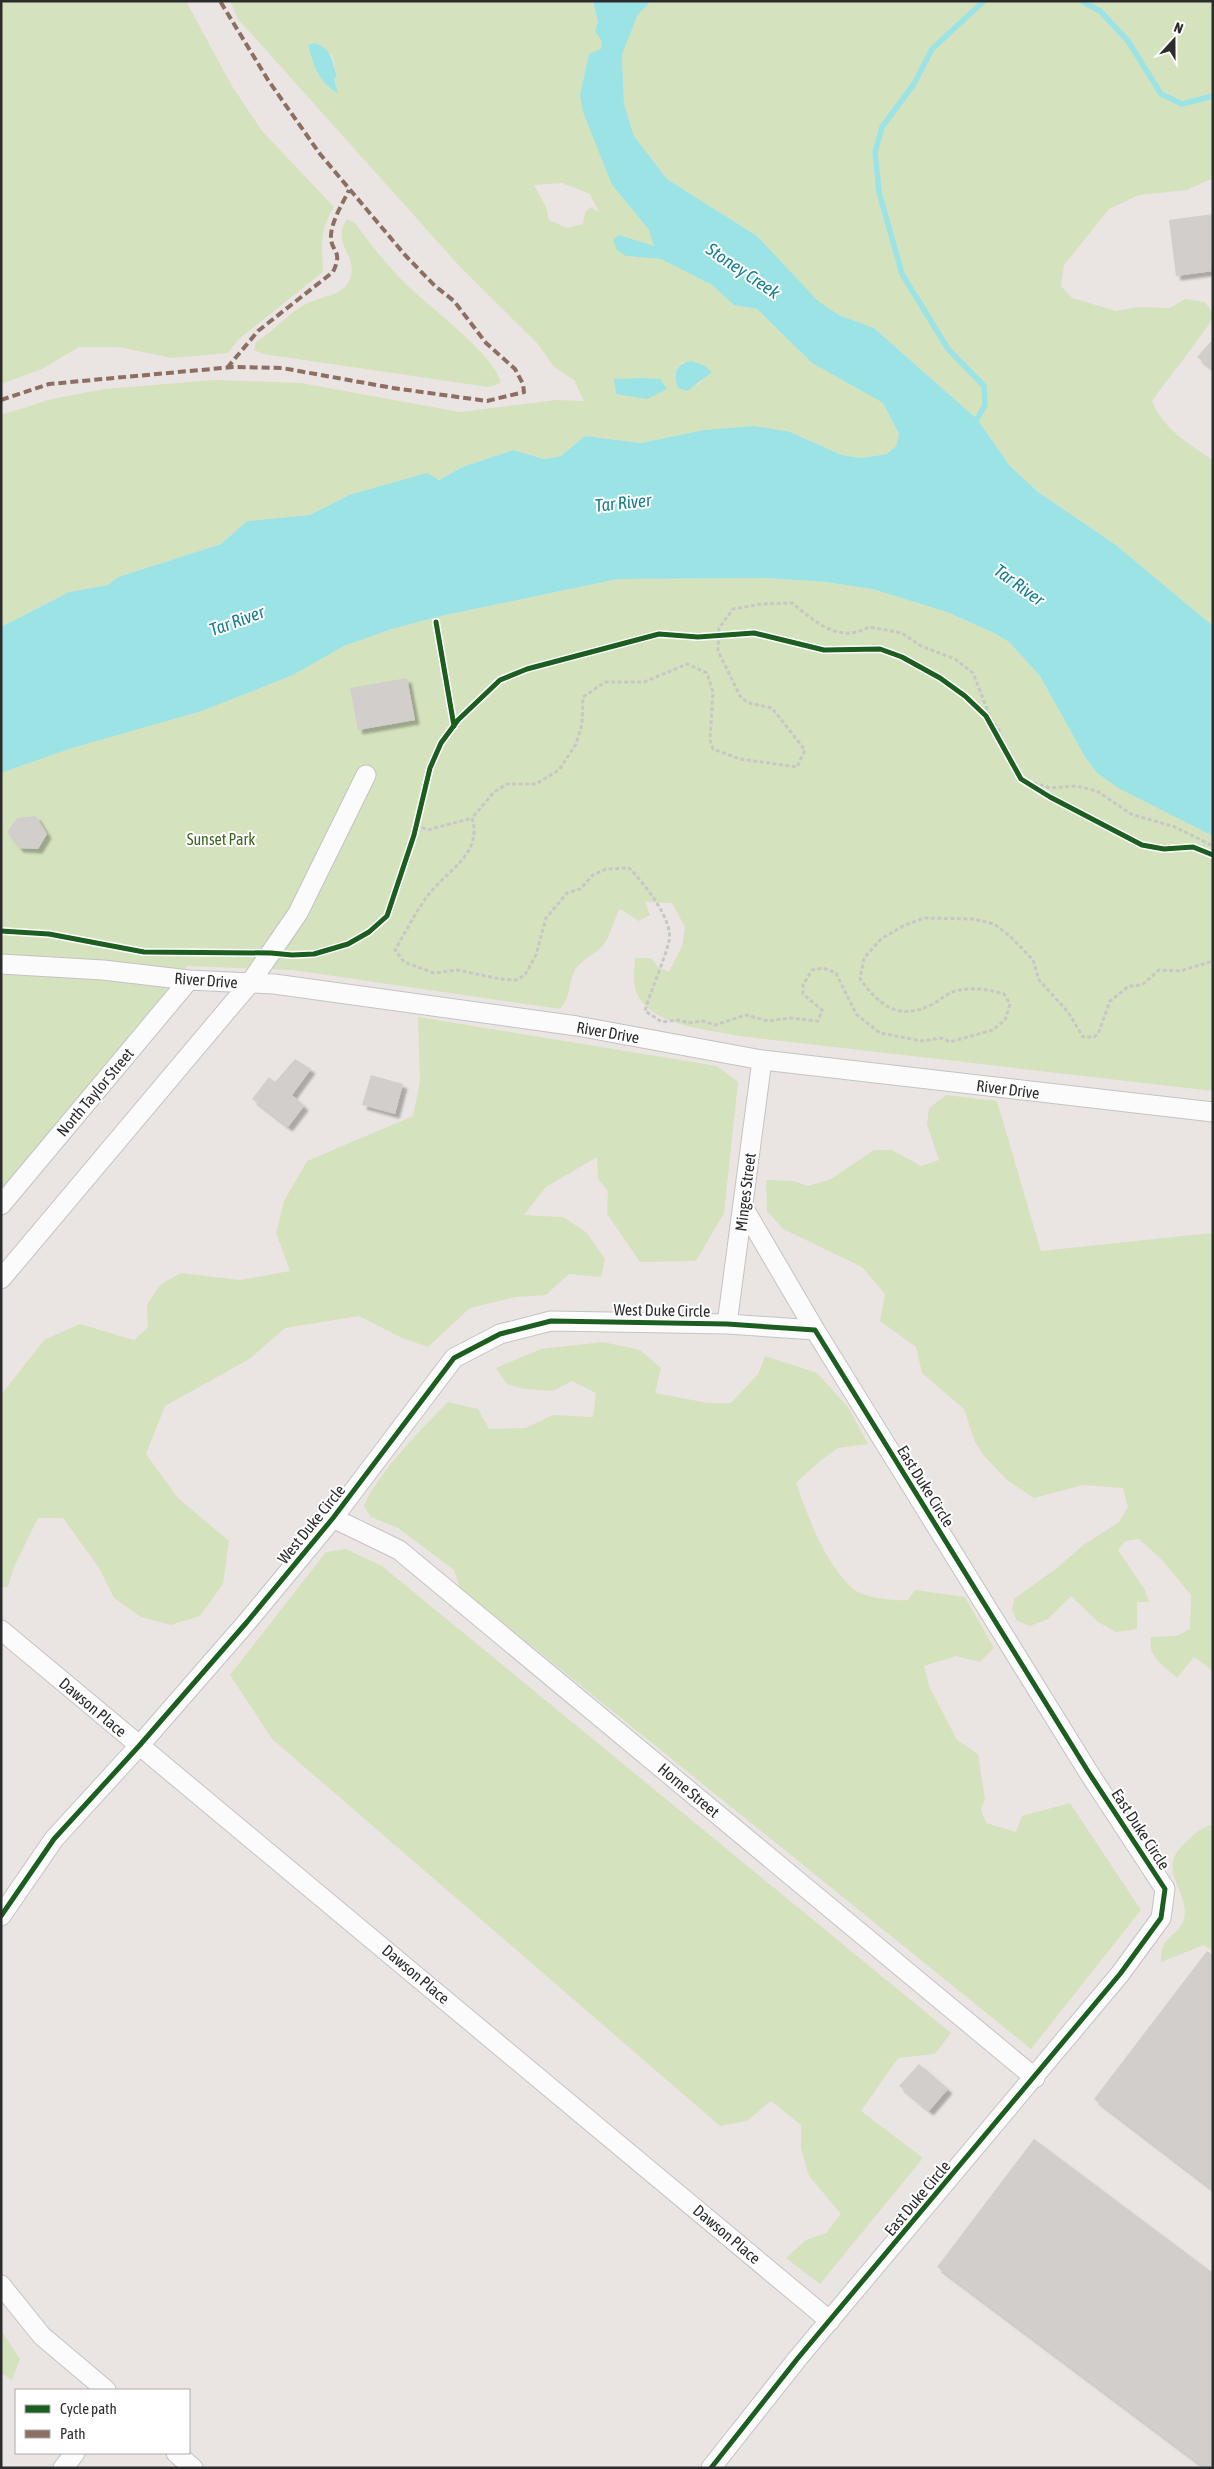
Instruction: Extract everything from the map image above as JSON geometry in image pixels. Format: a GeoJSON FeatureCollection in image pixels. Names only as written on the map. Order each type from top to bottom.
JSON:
{"type":"FeatureCollection","features":[{"type":"Feature","properties":{"kind":"street"},"geometry":{"type":"LineString","coordinates":[[1,1279],[250,983],[298,913],[366,775]]}},
{"type":"Feature","properties":{"kind":"street","name":"River Drive"},"geometry":{"type":"LineString","coordinates":[[1,964],[103,970],[189,980],[274,984],[577,1026],[762,1060],[1213,1112]]}},
{"type":"Feature","properties":{"kind":"street","name":"North Taylor Street"},"geometry":{"type":"LineString","coordinates":[[1,1205],[189,980]]}},
{"type":"Feature","properties":{"kind":"street","name":"Minges Street"},"geometry":{"type":"LineString","coordinates":[[727,1324],[762,1060]]}},
{"type":"Feature","properties":{"kind":"street","name":"East Duke Circle"},"geometry":{"type":"LineString","coordinates":[[711,2468],[830,2320],[1035,2078],[1120,1974],[1161,1918],[1165,1889],[1089,1773],[815,1330],[743,1207]]}},
{"type":"Feature","properties":{"kind":"street","name":"West Duke Circle"},"geometry":{"type":"LineString","coordinates":[[1,1916],[54,1840],[247,1622],[333,1518],[454,1358],[500,1334],[551,1321],[727,1324]]}},
{"type":"Feature","properties":{"kind":"street"},"geometry":{"type":"LineString","coordinates":[[727,1324],[815,1330]]}},
{"type":"Feature","properties":{"kind":"street","name":"Horne Street"},"geometry":{"type":"LineString","coordinates":[[333,1518],[399,1550],[1035,2078]]}},
{"type":"Feature","properties":{"kind":"street","name":"Dawson Place"},"geometry":{"type":"LineString","coordinates":[[1,1630],[830,2320]]}},
{"type":"Feature","properties":{"kind":"street"},"geometry":{"type":"LineString","coordinates":[[1,2285],[42,2336],[105,2389]]}},
{"type":"Feature","properties":{"kind":"street"},"geometry":{"type":"LineString","coordinates":[[62,2468],[74,2454]]}},
{"type":"Feature","properties":{"kind":"street"},"geometry":{"type":"LineString","coordinates":[[177,2454],[193,2468]]}},
{"type":"Feature","properties":{"kind":"path"},"geometry":{"type":"LineString","coordinates":[[416,825],[428,830],[472,818],[494,792],[506,784],[536,784],[559,770],[576,744],[582,724],[583,697],[605,682],[644,682],[687,664],[707,673],[713,692],[710,733],[713,750],[740,758],[797,767],[805,750],[772,708],[749,703],[741,698],[718,651],[719,628],[733,609],[762,604],[792,604],[821,627],[835,631],[858,633],[869,627],[902,633],[921,646],[955,659],[973,673],[991,719],[999,730],[1008,757]]}},
{"type":"Feature","properties":{"kind":"path"},"geometry":{"type":"LineString","coordinates":[[708,636],[724,636]]}},
{"type":"Feature","properties":{"kind":"path"},"geometry":{"type":"LineString","coordinates":[[979,709],[986,716],[1012,764]]}},
{"type":"Feature","properties":{"kind":"path"},"geometry":{"type":"LineString","coordinates":[[1017,772],[1021,779],[1043,793]]}},
{"type":"Feature","properties":{"kind":"path"},"geometry":{"type":"LineString","coordinates":[[1021,779],[1050,788],[1076,786],[1097,791],[1131,814],[1175,828],[1213,846]]}},
{"type":"Feature","properties":{"kind":"path"},"geometry":{"type":"LineString","coordinates":[[414,835],[419,816]]}},
{"type":"Feature","properties":{"kind":"path"},"geometry":{"type":"LineString","coordinates":[[472,818],[475,828],[471,849],[456,868],[430,892],[394,950],[404,962],[434,973],[458,970],[500,979],[516,980],[525,975],[536,955],[546,918],[567,893],[580,889],[593,875],[606,869],[629,868],[650,891],[666,923],[670,940],[645,1011],[662,1022],[679,1020],[688,1023],[703,1021],[715,1025],[746,1015],[768,1021],[790,1018],[818,1021],[822,1010],[803,994],[803,985],[812,970],[823,968],[836,973],[840,979],[845,996],[856,1014],[880,1033],[922,1040],[941,1038],[950,1042],[993,1030],[1005,1020],[1010,1004],[1004,994],[982,988],[953,992],[931,1005],[910,1013],[891,1009],[873,997],[860,979],[864,958],[881,939],[903,926],[924,918],[973,919],[994,924],[1010,936],[1033,960],[1038,980],[1068,1012],[1083,1037],[1098,1034],[1110,1002],[1129,986],[1142,985],[1159,970],[1180,971],[1213,961]]}},
{"type":"Feature","properties":{"kind":"green space"},"geometry":{"type":"Polygon","coordinates":[[[1,1],[186,1],[232,86],[262,131],[334,207],[326,223],[322,238],[323,272],[239,339],[228,353],[172,358],[119,347],[79,347],[42,369],[1,384],[1,1]]]}},
{"type":"Feature","properties":{"kind":"green space"},"geometry":{"type":"Polygon","coordinates":[[[230,1],[593,1],[598,22],[595,31],[602,42],[612,185],[649,230],[655,246],[626,256],[661,259],[712,285],[734,305],[757,309],[812,363],[883,403],[899,434],[896,446],[887,454],[861,458],[842,455],[790,432],[704,430],[641,443],[585,436],[561,456],[544,459],[513,450],[462,467],[438,480],[349,495],[310,515],[247,521],[221,544],[118,577],[108,585],[69,592],[1,627],[1,415],[52,399],[104,389],[215,380],[301,383],[460,412],[556,400],[584,401],[574,380],[554,367],[537,343],[462,269],[238,19],[230,1]],[[308,45],[318,74],[337,92],[334,79],[337,76],[332,55],[308,45]],[[562,183],[534,185],[546,207],[549,220],[567,228],[583,224],[585,212],[591,207],[599,212],[590,194],[562,183]],[[683,362],[677,368],[675,377],[697,385],[704,378],[683,362]],[[641,378],[627,379],[616,394],[627,395],[641,378]]]}},
{"type":"Feature","properties":{"kind":"green space"},"geometry":{"type":"Polygon","coordinates":[[[651,1],[1213,1],[1213,178],[1187,190],[1139,195],[1109,209],[1064,265],[1061,286],[1072,298],[1116,311],[1139,307],[1170,308],[1185,299],[1205,302],[1213,314],[1213,318],[1206,329],[1152,401],[1170,428],[1186,442],[1213,460],[1213,626],[1116,545],[1038,492],[1010,466],[977,419],[874,328],[839,315],[817,301],[757,236],[667,179],[634,136],[624,104],[622,55],[637,15],[651,1]]]}},
{"type":"Feature","properties":{"kind":"green space"},"geometry":{"type":"Polygon","coordinates":[[[347,219],[355,223],[380,256],[402,280],[475,346],[497,372],[501,383],[488,387],[263,354],[254,350],[256,342],[294,311],[308,303],[332,295],[347,285],[352,271],[342,235],[347,219]]]}},
{"type":"Feature","properties":{"kind":"green space","name":"Sunset Park"},"geometry":{"type":"Polygon","coordinates":[[[766,578],[826,582],[872,589],[947,612],[994,633],[1009,642],[1040,676],[1085,757],[1097,773],[1213,836],[1213,1091],[739,1036],[699,1029],[671,1021],[648,1008],[637,995],[634,979],[635,958],[651,958],[658,967],[669,972],[682,946],[685,927],[672,903],[645,902],[650,915],[639,921],[620,909],[603,945],[575,970],[568,995],[560,1009],[292,970],[187,966],[1,1190],[1,773],[71,748],[202,711],[293,675],[344,646],[392,629],[441,616],[618,579],[766,578]]]}},
{"type":"Feature","properties":{"kind":"green space"},"geometry":{"type":"Polygon","coordinates":[[[418,1017],[717,1066],[738,1082],[724,1213],[696,1261],[640,1262],[607,1214],[608,1191],[598,1179],[597,1157],[546,1187],[524,1215],[563,1217],[586,1232],[605,1259],[601,1277],[569,1274],[546,1295],[515,1297],[470,1308],[428,1347],[402,1338],[359,1316],[285,1328],[251,1358],[165,1406],[146,1454],[178,1498],[229,1541],[223,1584],[200,1616],[171,1625],[141,1617],[114,1598],[99,1568],[63,1518],[38,1518],[14,1567],[8,1587],[1,1587],[1,1395],[44,1340],[80,1324],[134,1340],[148,1327],[147,1305],[160,1285],[181,1273],[240,1280],[290,1271],[276,1233],[284,1201],[307,1161],[413,1116],[420,1081],[418,1017]]]}},
{"type":"Feature","properties":{"kind":"green space"},"geometry":{"type":"Polygon","coordinates":[[[946,1095],[997,1101],[1041,1251],[1211,1233],[1213,1238],[1213,1671],[1194,1657],[1177,1678],[1157,1660],[1151,1650],[1151,1637],[1176,1636],[1190,1629],[1191,1595],[1161,1559],[1139,1539],[1125,1541],[1118,1550],[1145,1590],[1149,1602],[1137,1602],[1137,1629],[1116,1632],[1098,1622],[1071,1596],[1048,1619],[1030,1626],[1017,1621],[1012,1610],[1014,1599],[1057,1568],[1082,1546],[1119,1522],[1128,1507],[1123,1488],[1083,1485],[1034,1498],[1007,1480],[985,1457],[975,1442],[964,1409],[922,1373],[916,1347],[880,1321],[885,1294],[862,1267],[783,1229],[767,1211],[766,1180],[793,1181],[808,1186],[831,1179],[874,1150],[892,1150],[921,1166],[939,1160],[927,1124],[929,1108],[946,1095]]]}},
{"type":"Feature","properties":{"kind":"green space"},"geometry":{"type":"Polygon","coordinates":[[[603,1342],[640,1350],[661,1368],[655,1393],[708,1403],[731,1403],[758,1374],[765,1356],[817,1373],[848,1407],[868,1444],[838,1448],[820,1461],[796,1483],[818,1539],[833,1565],[852,1588],[871,1596],[908,1600],[915,1590],[965,1597],[994,1648],[980,1662],[956,1656],[924,1666],[930,1688],[957,1740],[978,1754],[985,1799],[981,1809],[986,1823],[1016,1832],[1022,1816],[1070,1803],[1141,1910],[1031,2049],[460,1588],[454,1570],[398,1528],[371,1517],[364,1506],[370,1493],[390,1466],[414,1437],[448,1402],[478,1409],[489,1429],[525,1428],[553,1415],[593,1417],[596,1393],[572,1381],[553,1391],[525,1389],[507,1384],[496,1368],[541,1349],[603,1342]]]}},
{"type":"Feature","properties":{"kind":"green space"},"geometry":{"type":"Polygon","coordinates":[[[346,1549],[382,1566],[951,2033],[935,2054],[898,2058],[861,2111],[923,2158],[820,2284],[786,2258],[806,2240],[826,2233],[841,2214],[809,2176],[801,2148],[801,2125],[771,2101],[747,2121],[720,2126],[272,1739],[230,1675],[326,1552],[346,1549]]]}},
{"type":"Feature","properties":{"kind":"green space"},"geometry":{"type":"Polygon","coordinates":[[[1213,1824],[1213,1951],[1204,1945],[1161,1962],[1165,1943],[1180,1927],[1184,1919],[1185,1908],[1173,1872],[1176,1854],[1194,1834],[1204,1827],[1213,1824]]]}},
{"type":"Feature","properties":{"kind":"green space"},"geometry":{"type":"Polygon","coordinates":[[[1,2330],[20,2359],[12,2380],[1,2373],[1,2330]]]}},
{"type":"Feature","properties":{"kind":"water"},"geometry":{"type":"Polygon","coordinates":[[[593,1],[651,1],[637,16],[622,55],[624,104],[634,136],[667,179],[757,236],[818,301],[839,315],[874,328],[977,419],[1010,466],[1038,492],[1116,545],[1213,626],[1213,836],[1120,789],[1097,773],[1085,757],[1040,676],[1009,642],[994,633],[947,612],[872,589],[826,582],[766,578],[618,579],[441,616],[392,629],[344,646],[293,675],[202,711],[72,748],[1,773],[1,627],[69,592],[108,585],[118,577],[221,544],[247,521],[310,515],[349,495],[427,473],[439,480],[462,467],[513,450],[544,459],[561,456],[585,436],[641,443],[704,430],[754,426],[790,432],[842,455],[861,458],[887,454],[896,446],[899,434],[883,403],[812,363],[757,309],[734,305],[712,285],[661,259],[626,256],[617,250],[613,240],[619,235],[654,246],[649,230],[612,185],[583,112],[580,95],[589,54],[601,49],[602,42],[595,31],[598,22],[593,1]]]}},
{"type":"Feature","properties":{"kind":"water"},"geometry":{"type":"Polygon","coordinates":[[[314,43],[324,48],[332,60],[337,76],[334,79],[338,93],[321,79],[318,73],[308,45],[314,43]]]}},
{"type":"Feature","properties":{"kind":"water"},"geometry":{"type":"Polygon","coordinates":[[[691,361],[705,366],[712,372],[687,391],[678,388],[676,374],[679,367],[691,361]]]}},
{"type":"Feature","properties":{"kind":"water"},"geometry":{"type":"Polygon","coordinates":[[[614,379],[660,379],[667,389],[647,399],[616,394],[614,379]]]}},
{"type":"Feature","properties":{"kind":"building"},"geometry":{"type":"Polygon","coordinates":[[[1213,214],[1213,271],[1176,276],[1169,220],[1213,214]]]}},
{"type":"Feature","properties":{"kind":"building"},"geometry":{"type":"Polygon","coordinates":[[[1213,339],[1213,370],[1197,357],[1213,339]]]}},
{"type":"Feature","properties":{"kind":"building"},"geometry":{"type":"Polygon","coordinates":[[[407,678],[415,720],[358,730],[350,688],[407,678]]]}},
{"type":"Feature","properties":{"kind":"building"},"geometry":{"type":"Polygon","coordinates":[[[36,816],[47,834],[38,849],[19,848],[7,832],[17,818],[36,816]]]}},
{"type":"Feature","properties":{"kind":"building"},"geometry":{"type":"Polygon","coordinates":[[[295,1059],[311,1069],[292,1095],[304,1106],[288,1127],[252,1099],[269,1077],[275,1082],[295,1059]]]}},
{"type":"Feature","properties":{"kind":"building"},"geometry":{"type":"Polygon","coordinates":[[[371,1075],[403,1084],[395,1114],[362,1105],[371,1075]]]}},
{"type":"Feature","properties":{"kind":"building"},"geometry":{"type":"Polygon","coordinates":[[[1207,1951],[1213,1955],[1213,2190],[1094,2099],[1207,1951]]]}},
{"type":"Feature","properties":{"kind":"building"},"geometry":{"type":"Polygon","coordinates":[[[919,2064],[948,2089],[929,2111],[899,2086],[919,2064]]]}},
{"type":"Feature","properties":{"kind":"building"},"geometry":{"type":"Polygon","coordinates":[[[1034,2139],[1213,2273],[1213,2468],[1205,2468],[937,2267],[1034,2139]]]}},
{"type":"Feature","properties":{"kind":"waterway"},"geometry":{"type":"LineString","coordinates":[[972,422],[977,419],[985,405],[984,386],[948,349],[902,274],[879,192],[875,152],[882,127],[914,84],[932,49],[984,1]]}},
{"type":"Feature","properties":{"kind":"waterway"},"geometry":{"type":"LineString","coordinates":[[1082,1],[1100,11],[1128,41],[1161,94],[1182,104],[1213,96]]}},
{"type":"Feature","properties":{"kind":"marked path"},"geometry":{"type":"LineString","coordinates":[[1,400],[49,384],[233,367],[282,368],[393,388],[487,401],[524,392],[523,384],[515,369],[486,343],[454,301],[435,286],[405,255],[320,154],[268,80],[220,1]]}},
{"type":"Feature","properties":{"kind":"marked path"},"geometry":{"type":"LineString","coordinates":[[227,368],[258,331],[333,272],[337,255],[331,241],[332,229],[349,190]]}},
{"type":"Feature","properties":{"kind":"cycle path"},"geometry":{"type":"LineString","coordinates":[[436,622],[454,726]]}},
{"type":"Feature","properties":{"kind":"cycle path"},"geometry":{"type":"LineString","coordinates":[[1,931],[49,934],[144,952],[271,953],[292,955],[314,954],[348,944],[369,932],[387,916],[414,835],[430,768],[441,743],[458,720],[500,680],[527,669],[659,634],[698,637],[754,633],[824,650],[880,649],[902,657],[940,678],[965,696],[986,716],[1021,779],[1050,797],[1142,845],[1164,849],[1193,847],[1213,855]]}},
{"type":"Feature","properties":{"kind":"cycle path"},"geometry":{"type":"LineString","coordinates":[[1,1916],[54,1839],[139,1746],[247,1622],[333,1518],[454,1358],[500,1334],[551,1321],[727,1324],[815,1330],[1089,1773],[1165,1889],[1161,1918],[1120,1974],[798,2358],[711,2468]]}},
{"type":"Feature","properties":{"kind":"water label","name":"Stoney Creek"},"geometry":{"type":"Point","coordinates":[743,271]}},
{"type":"Feature","properties":{"kind":"water label","name":"Tar River"},"geometry":{"type":"Point","coordinates":[623,503]}},
{"type":"Feature","properties":{"kind":"water label","name":"Tar River"},"geometry":{"type":"Point","coordinates":[1019,585]}},
{"type":"Feature","properties":{"kind":"water label","name":"Tar River"},"geometry":{"type":"Point","coordinates":[237,621]}}]}
